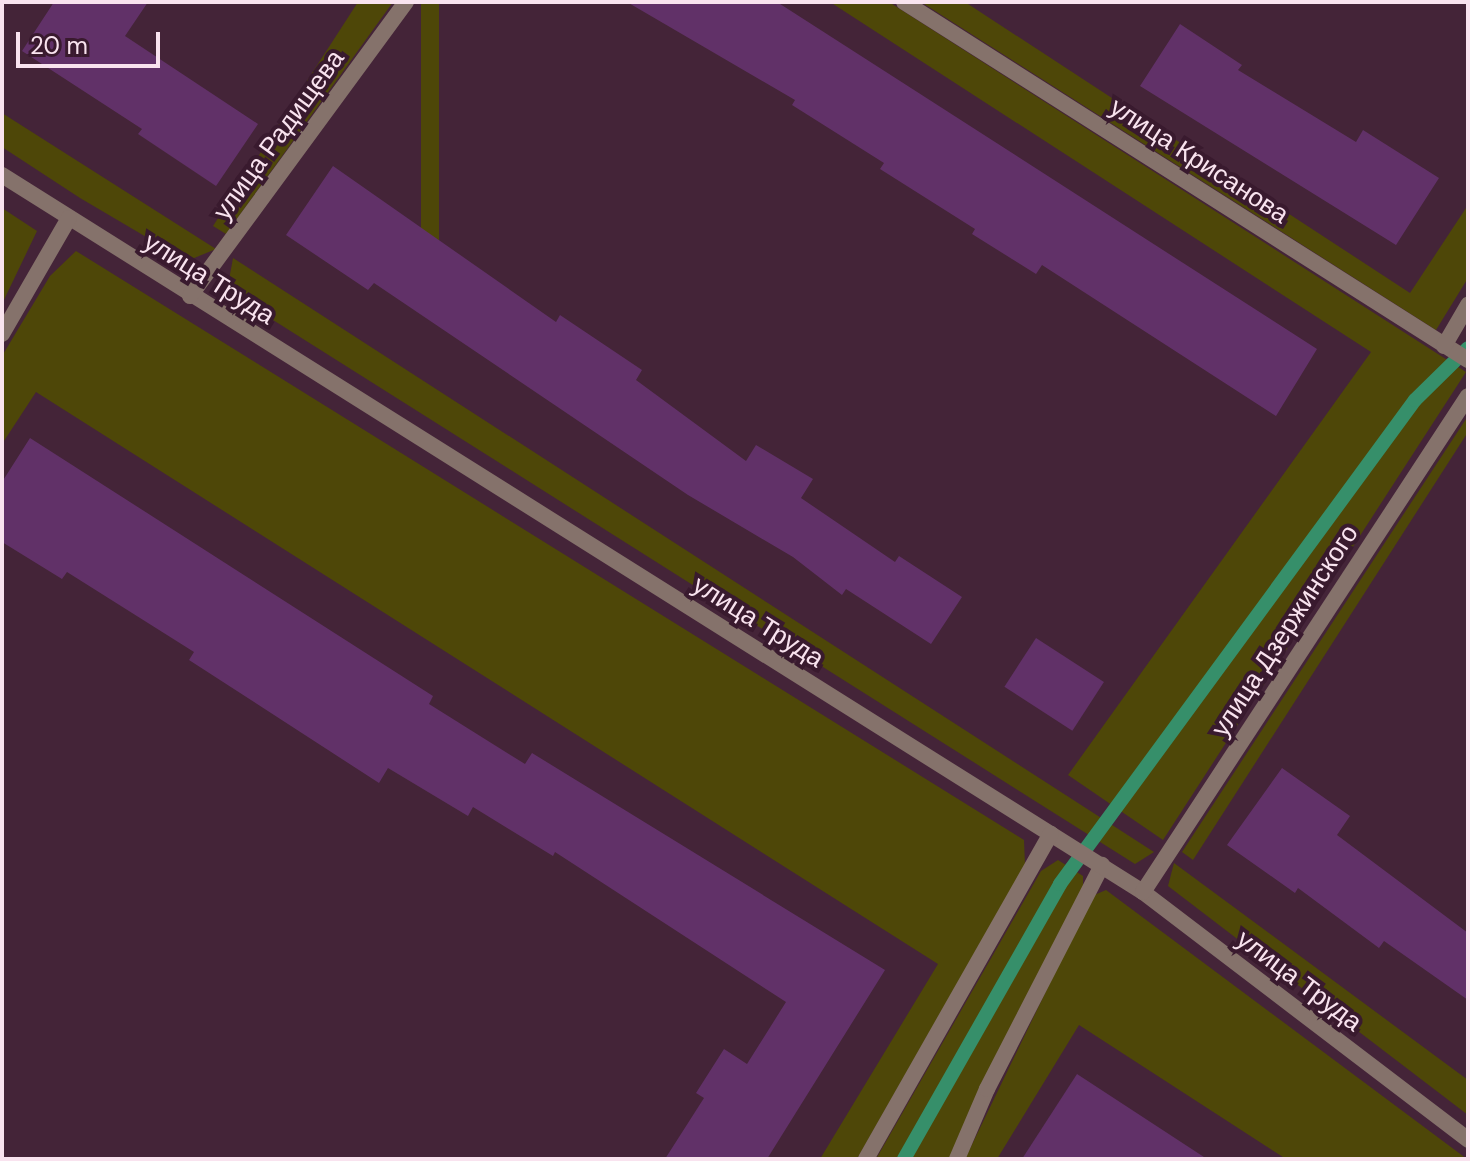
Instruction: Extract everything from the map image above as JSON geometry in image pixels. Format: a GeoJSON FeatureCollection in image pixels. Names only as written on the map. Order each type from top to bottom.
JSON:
{"type":"FeatureCollection","features":[{"type":"Feature","properties":{"kind":"street","name":"улица Радищева"},"geometry":{"type":"LineString","coordinates":[[190,296],[406,2]]}},
{"type":"Feature","properties":{"kind":"street","name":"улица Крисанова"},"geometry":{"type":"LineString","coordinates":[[904,2],[1468,360]]}},
{"type":"Feature","properties":{"kind":"street","name":"улица Труда"},"geometry":{"type":"LineString","coordinates":[[2,175],[190,296],[1102,865],[1143,892],[1468,1140]]}},
{"type":"Feature","properties":{"kind":"street"},"geometry":{"type":"LineString","coordinates":[[2,334],[69,218]]}},
{"type":"Feature","properties":{"kind":"street"},"geometry":{"type":"LineString","coordinates":[[1444,346],[1468,305]]}},
{"type":"Feature","properties":{"kind":"street","name":"улица Дзержинского"},"geometry":{"type":"LineString","coordinates":[[1143,892],[1468,396]]}},
{"type":"Feature","properties":{"kind":"street"},"geometry":{"type":"LineString","coordinates":[[866,1159],[1051,834]]}},
{"type":"Feature","properties":{"kind":"street"},"geometry":{"type":"LineString","coordinates":[[957,1159],[987,1089],[1102,865]]}},
{"type":"Feature","properties":{"kind":"shaded area"},"geometry":{"type":"Polygon","coordinates":[[[358,2],[393,2],[226,234],[213,226],[358,2]]]}},
{"type":"Feature","properties":{"kind":"shaded area"},"geometry":{"type":"Polygon","coordinates":[[[421,2],[439,2],[439,301],[421,301],[421,2]]]}},
{"type":"Feature","properties":{"kind":"shaded area"},"geometry":{"type":"Polygon","coordinates":[[[830,2],[889,2],[1466,372],[1163,840],[1068,775],[1371,352],[830,2]]]}},
{"type":"Feature","properties":{"kind":"shaded area"},"geometry":{"type":"Polygon","coordinates":[[[921,2],[965,2],[1410,293],[1468,205],[1468,278],[1436,330],[921,2]]]}},
{"type":"Feature","properties":{"kind":"shaded area"},"geometry":{"type":"Polygon","coordinates":[[[2,113],[216,249],[187,261],[80,198],[2,147],[2,113]]]}},
{"type":"Feature","properties":{"kind":"shaded area"},"geometry":{"type":"Polygon","coordinates":[[[2,208],[37,231],[2,304],[2,208]]]}},
{"type":"Feature","properties":{"kind":"shaded area"},"geometry":{"type":"Polygon","coordinates":[[[76,251],[1024,840],[1025,865],[857,1159],[820,1159],[938,964],[36,392],[2,444],[2,356],[50,276],[76,251]]]}},
{"type":"Feature","properties":{"kind":"shaded area"},"geometry":{"type":"Polygon","coordinates":[[[233,258],[1154,852],[1135,864],[227,291],[233,258]]]}},
{"type":"Feature","properties":{"kind":"shaded area"},"geometry":{"type":"Polygon","coordinates":[[[1468,416],[1468,432],[1193,860],[1182,852],[1468,416]]]}},
{"type":"Feature","properties":{"kind":"shaded area"},"geometry":{"type":"Polygon","coordinates":[[[1058,860],[1083,876],[1083,889],[949,1159],[876,1159],[1041,871],[1058,860]]]}},
{"type":"Feature","properties":{"kind":"shaded area"},"geometry":{"type":"Polygon","coordinates":[[[1174,863],[1468,1080],[1468,1115],[1168,886],[1174,863]]]}},
{"type":"Feature","properties":{"kind":"shaded area"},"geometry":{"type":"Polygon","coordinates":[[[1106,890],[1467,1159],[1286,1159],[1079,1025],[997,1159],[965,1159],[1092,896],[1106,890]]]}},
{"type":"Feature","properties":{"kind":"building"},"geometry":{"type":"Polygon","coordinates":[[[54,2],[148,2],[125,36],[258,124],[216,186],[138,134],[142,129],[22,51],[54,2]]]}},
{"type":"Feature","properties":{"kind":"building"},"geometry":{"type":"Polygon","coordinates":[[[627,2],[777,2],[1317,349],[1276,416],[1042,265],[1036,274],[972,234],[975,229],[880,169],[884,163],[792,105],[795,100],[627,2]]]}},
{"type":"Feature","properties":{"kind":"building"},"geometry":{"type":"Polygon","coordinates":[[[1180,24],[1242,65],[1238,70],[1356,142],[1363,130],[1439,178],[1396,245],[1140,86],[1180,24]]]}},
{"type":"Feature","properties":{"kind":"building"},"geometry":{"type":"Polygon","coordinates":[[[333,166],[556,322],[560,315],[642,370],[636,380],[746,461],[756,445],[813,479],[801,498],[895,562],[899,556],[962,597],[931,644],[846,589],[842,595],[793,557],[688,495],[374,283],[368,290],[286,235],[333,166]]]}},
{"type":"Feature","properties":{"kind":"building"},"geometry":{"type":"Polygon","coordinates":[[[30,438],[433,696],[429,704],[525,764],[532,753],[885,970],[767,1159],[665,1159],[704,1098],[696,1093],[724,1049],[747,1064],[786,1002],[555,852],[553,856],[473,807],[468,816],[388,768],[379,783],[189,660],[194,652],[67,572],[62,579],[2,542],[2,482],[30,438]]]}},
{"type":"Feature","properties":{"kind":"building"},"geometry":{"type":"Polygon","coordinates":[[[1036,638],[1104,682],[1072,731],[1004,687],[1036,638]]]}},
{"type":"Feature","properties":{"kind":"building"},"geometry":{"type":"Polygon","coordinates":[[[1282,768],[1350,816],[1337,835],[1468,933],[1468,1000],[1384,941],[1379,948],[1298,888],[1295,893],[1227,845],[1282,768]]]}},
{"type":"Feature","properties":{"kind":"building"},"geometry":{"type":"Polygon","coordinates":[[[1077,1074],[1207,1159],[1022,1159],[1077,1074]]]}},
{"type":"Feature","properties":{"kind":"waterway"},"geometry":{"type":"LineString","coordinates":[[904,1159],[1060,884],[1415,400],[1468,348]]}}]}
